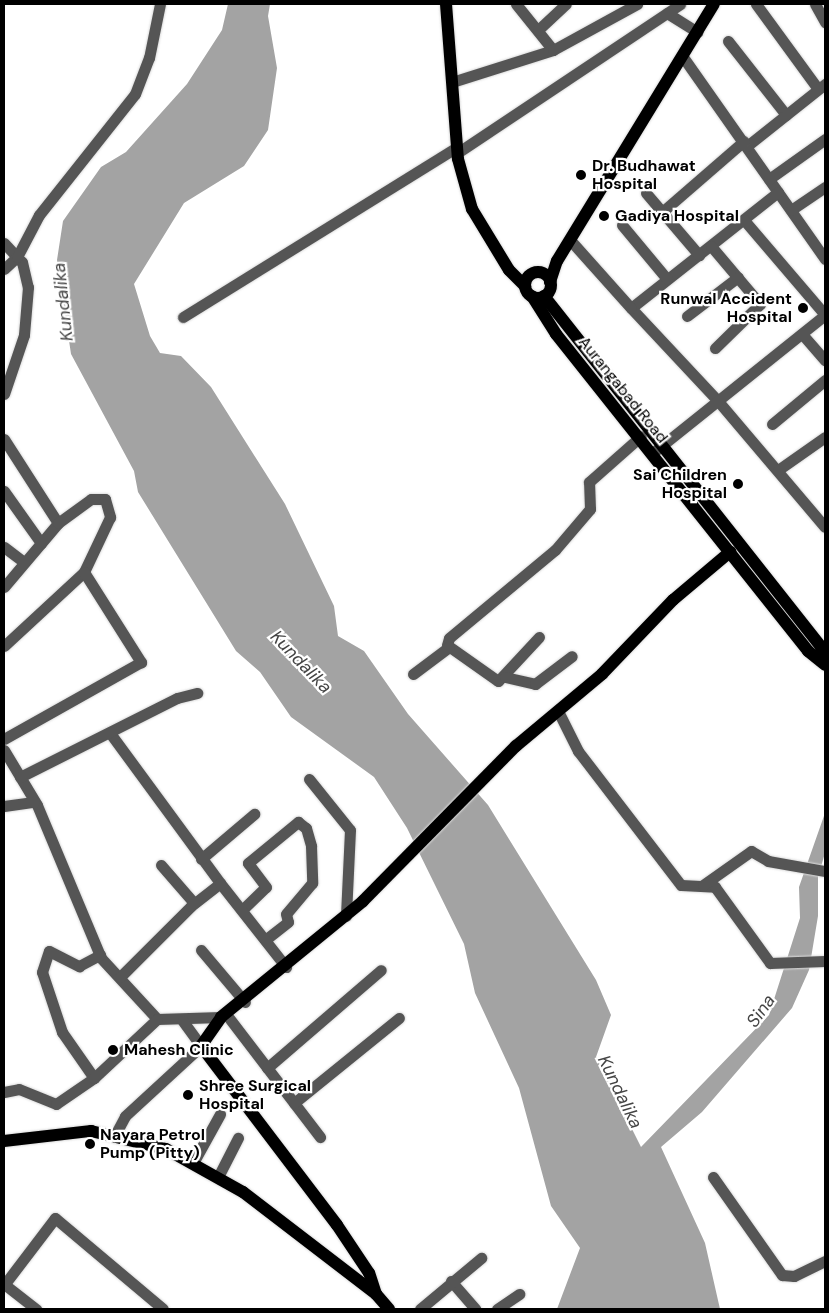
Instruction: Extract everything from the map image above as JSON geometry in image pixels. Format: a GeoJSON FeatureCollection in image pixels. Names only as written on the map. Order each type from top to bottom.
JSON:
{"type":"FeatureCollection","features":[{"type":"Feature","properties":{"kind":"main road","name":"Aurangabad Road"},"geometry":{"type":"LineString","coordinates":[[446,4],[457,150],[472,209],[509,270],[534,285],[567,330],[664,444],[822,647],[825,664]]}},
{"type":"Feature","properties":{"kind":"main road"},"geometry":{"type":"LineString","coordinates":[[534,285],[557,261],[571,241],[714,4]]}},
{"type":"Feature","properties":{"kind":"main road"},"geometry":{"type":"LineString","coordinates":[[534,285],[550,282],[557,261]]}},
{"type":"Feature","properties":{"kind":"main road","name":"Aurangabad Road"},"geometry":{"type":"LineString","coordinates":[[534,285],[556,334],[654,452],[808,651],[825,664]]}},
{"type":"Feature","properties":{"kind":"main road"},"geometry":{"type":"LineString","coordinates":[[376,1294],[369,1273],[338,1225],[201,1046],[223,1016],[245,1002],[346,916],[452,810],[558,711],[602,674],[673,600],[730,552]]}},
{"type":"Feature","properties":{"kind":"main road"},"geometry":{"type":"LineString","coordinates":[[4,1142],[64,1131],[115,1135],[166,1149],[218,1177],[376,1294],[389,1309]]}},
{"type":"Feature","properties":{"kind":"street"},"geometry":{"type":"LineString","coordinates":[[4,269],[17,257],[39,215],[135,94],[149,58],[160,4]]}},
{"type":"Feature","properties":{"kind":"street"},"geometry":{"type":"LineString","coordinates":[[516,4],[553,50]]}},
{"type":"Feature","properties":{"kind":"street"},"geometry":{"type":"LineString","coordinates":[[538,30],[566,4]]}},
{"type":"Feature","properties":{"kind":"street"},"geometry":{"type":"LineString","coordinates":[[452,82],[553,50],[637,4]]}},
{"type":"Feature","properties":{"kind":"street"},"geometry":{"type":"LineString","coordinates":[[183,317],[457,150],[680,4]]}},
{"type":"Feature","properties":{"kind":"street"},"geometry":{"type":"LineString","coordinates":[[662,212],[745,143],[786,115],[822,86],[756,4]]}},
{"type":"Feature","properties":{"kind":"street"},"geometry":{"type":"LineString","coordinates":[[820,7],[825,22]]}},
{"type":"Feature","properties":{"kind":"street"},"geometry":{"type":"LineString","coordinates":[[666,13],[697,32]]}},
{"type":"Feature","properties":{"kind":"street"},"geometry":{"type":"LineString","coordinates":[[728,41],[786,115]]}},
{"type":"Feature","properties":{"kind":"street"},"geometry":{"type":"LineString","coordinates":[[683,57],[791,210],[821,245],[825,259]]}},
{"type":"Feature","properties":{"kind":"street"},"geometry":{"type":"LineString","coordinates":[[770,179],[825,139]]}},
{"type":"Feature","properties":{"kind":"street"},"geometry":{"type":"LineString","coordinates":[[791,210],[825,187]]}},
{"type":"Feature","properties":{"kind":"street"},"geometry":{"type":"LineString","coordinates":[[631,308],[778,192]]}},
{"type":"Feature","properties":{"kind":"street"},"geometry":{"type":"LineString","coordinates":[[646,193],[699,255]]}},
{"type":"Feature","properties":{"kind":"street"},"geometry":{"type":"LineString","coordinates":[[654,452],[825,315],[744,220]]}},
{"type":"Feature","properties":{"kind":"street"},"geometry":{"type":"LineString","coordinates":[[622,225],[667,279]]}},
{"type":"Feature","properties":{"kind":"street"},"geometry":{"type":"LineString","coordinates":[[571,241],[718,400],[825,527]]}},
{"type":"Feature","properties":{"kind":"street"},"geometry":{"type":"LineString","coordinates":[[4,243],[17,257],[28,287],[24,335],[8,374],[4,394]]}},
{"type":"Feature","properties":{"kind":"street"},"geometry":{"type":"LineString","coordinates":[[711,246],[760,306],[714,348]]}},
{"type":"Feature","properties":{"kind":"street"},"geometry":{"type":"LineString","coordinates":[[687,316],[738,277]]}},
{"type":"Feature","properties":{"kind":"street"},"geometry":{"type":"LineString","coordinates":[[802,334],[825,360]]}},
{"type":"Feature","properties":{"kind":"street"},"geometry":{"type":"LineString","coordinates":[[772,424],[825,380]]}},
{"type":"Feature","properties":{"kind":"street"},"geometry":{"type":"LineString","coordinates":[[449,647],[449,638],[562,542],[590,509],[589,482],[641,436]]}},
{"type":"Feature","properties":{"kind":"street"},"geometry":{"type":"LineString","coordinates":[[778,470],[825,437]]}},
{"type":"Feature","properties":{"kind":"street"},"geometry":{"type":"LineString","coordinates":[[4,439],[58,524]]}},
{"type":"Feature","properties":{"kind":"street"},"geometry":{"type":"LineString","coordinates":[[4,491],[41,543]]}},
{"type":"Feature","properties":{"kind":"street"},"geometry":{"type":"LineString","coordinates":[[4,587],[58,524],[91,499],[105,499],[110,517],[84,572],[4,646]]}},
{"type":"Feature","properties":{"kind":"street"},"geometry":{"type":"LineString","coordinates":[[4,548],[24,562]]}},
{"type":"Feature","properties":{"kind":"street"},"geometry":{"type":"LineString","coordinates":[[4,739],[141,662],[84,572]]}},
{"type":"Feature","properties":{"kind":"street"},"geometry":{"type":"LineString","coordinates":[[505,677],[539,637]]}},
{"type":"Feature","properties":{"kind":"street"},"geometry":{"type":"LineString","coordinates":[[413,674],[449,647]]}},
{"type":"Feature","properties":{"kind":"street"},"geometry":{"type":"LineString","coordinates":[[449,647],[494,680],[505,677],[535,684],[572,656]]}},
{"type":"Feature","properties":{"kind":"street"},"geometry":{"type":"LineString","coordinates":[[20,777],[178,698],[197,693]]}},
{"type":"Feature","properties":{"kind":"street"},"geometry":{"type":"LineString","coordinates":[[558,711],[578,751],[674,878],[687,887],[703,885],[719,891],[770,963],[823,961]]}},
{"type":"Feature","properties":{"kind":"street"},"geometry":{"type":"LineString","coordinates":[[110,733],[200,859],[286,967]]}},
{"type":"Feature","properties":{"kind":"street"},"geometry":{"type":"LineString","coordinates":[[4,750],[34,802],[100,955],[157,1019],[183,1021],[223,1016],[267,1068],[320,1137]]}},
{"type":"Feature","properties":{"kind":"street"},"geometry":{"type":"LineString","coordinates":[[309,780],[350,830],[346,916]]}},
{"type":"Feature","properties":{"kind":"street"},"geometry":{"type":"LineString","coordinates":[[4,806],[34,802]]}},
{"type":"Feature","properties":{"kind":"street"},"geometry":{"type":"LineString","coordinates":[[200,859],[254,814]]}},
{"type":"Feature","properties":{"kind":"street"},"geometry":{"type":"LineString","coordinates":[[242,910],[266,887],[248,863],[298,822],[306,828],[311,846],[312,883],[286,914],[288,922],[265,940]]}},
{"type":"Feature","properties":{"kind":"street"},"geometry":{"type":"LineString","coordinates":[[703,885],[751,850],[768,860],[791,862],[825,871]]}},
{"type":"Feature","properties":{"kind":"street"},"geometry":{"type":"LineString","coordinates":[[161,865],[194,903]]}},
{"type":"Feature","properties":{"kind":"street"},"geometry":{"type":"LineString","coordinates":[[120,977],[194,903],[220,883]]}},
{"type":"Feature","properties":{"kind":"street"},"geometry":{"type":"LineString","coordinates":[[201,950],[245,1002]]}},
{"type":"Feature","properties":{"kind":"street"},"geometry":{"type":"LineString","coordinates":[[94,1078],[62,1032],[42,972],[49,951],[79,966],[100,955]]}},
{"type":"Feature","properties":{"kind":"street"},"geometry":{"type":"LineString","coordinates":[[267,1068],[381,970]]}},
{"type":"Feature","properties":{"kind":"street"},"geometry":{"type":"LineString","coordinates":[[294,1104],[399,1018]]}},
{"type":"Feature","properties":{"kind":"street"},"geometry":{"type":"LineString","coordinates":[[4,1092],[19,1089],[56,1104],[94,1078],[157,1019]]}},
{"type":"Feature","properties":{"kind":"street"},"geometry":{"type":"LineString","coordinates":[[115,1135],[125,1116],[201,1046],[183,1021]]}},
{"type":"Feature","properties":{"kind":"street"},"geometry":{"type":"LineString","coordinates":[[193,1163],[220,1114]]}},
{"type":"Feature","properties":{"kind":"street"},"geometry":{"type":"LineString","coordinates":[[218,1177],[238,1138]]}},
{"type":"Feature","properties":{"kind":"street"},"geometry":{"type":"LineString","coordinates":[[713,1177],[782,1275],[794,1276],[825,1260]]}},
{"type":"Feature","properties":{"kind":"street"},"geometry":{"type":"LineString","coordinates":[[36,1309],[4,1284],[56,1218],[163,1309]]}},
{"type":"Feature","properties":{"kind":"street"},"geometry":{"type":"LineString","coordinates":[[420,1309],[451,1281],[481,1258]]}},
{"type":"Feature","properties":{"kind":"street"},"geometry":{"type":"LineString","coordinates":[[451,1281],[475,1309]]}},
{"type":"Feature","properties":{"kind":"street"},"geometry":{"type":"LineString","coordinates":[[497,1309],[519,1294]]}},
{"type":"Feature","properties":{"kind":"water","name":"Kundalika"},"geometry":{"type":"Polygon","coordinates":[[[228,4],[270,4],[268,16],[277,68],[268,130],[244,166],[184,203],[134,284],[150,336],[160,353],[181,356],[211,387],[285,504],[334,606],[338,636],[364,651],[408,714],[488,805],[596,980],[611,1015],[596,1057],[641,1147],[769,1015],[800,918],[799,887],[825,813],[825,853],[818,877],[818,916],[809,970],[792,1008],[702,1112],[661,1147],[705,1243],[720,1309],[557,1309],[580,1248],[551,1206],[519,1088],[475,993],[464,944],[407,828],[374,777],[291,717],[260,672],[236,651],[138,492],[134,471],[71,354],[57,260],[63,221],[101,167],[126,152],[187,84],[222,30],[228,4]]]}},
{"type":"Feature","properties":{"kind":"place","name":"Dr. Budhawat Hospital"},"geometry":{"type":"Point","coordinates":[581,175]}},
{"type":"Feature","properties":{"kind":"place","name":"Gadiya Hospital"},"geometry":{"type":"Point","coordinates":[604,216]}},
{"type":"Feature","properties":{"kind":"place","name":"Runwal Accident Hospital"},"geometry":{"type":"Point","coordinates":[803,308]}},
{"type":"Feature","properties":{"kind":"place","name":"Sai Children Hospital"},"geometry":{"type":"Point","coordinates":[738,484]}},
{"type":"Feature","properties":{"kind":"place","name":"Mahesh Clinic"},"geometry":{"type":"Point","coordinates":[113,1050]}},
{"type":"Feature","properties":{"kind":"place","name":"Shree Surgical Hospital"},"geometry":{"type":"Point","coordinates":[188,1095]}},
{"type":"Feature","properties":{"kind":"place","name":"Nayara Petrol Pump (Pitty)"},"geometry":{"type":"Point","coordinates":[90,1144]}},
{"type":"Feature","properties":{"kind":"water label","name":"Sina"},"geometry":{"type":"Point","coordinates":[761,1011]}}]}
